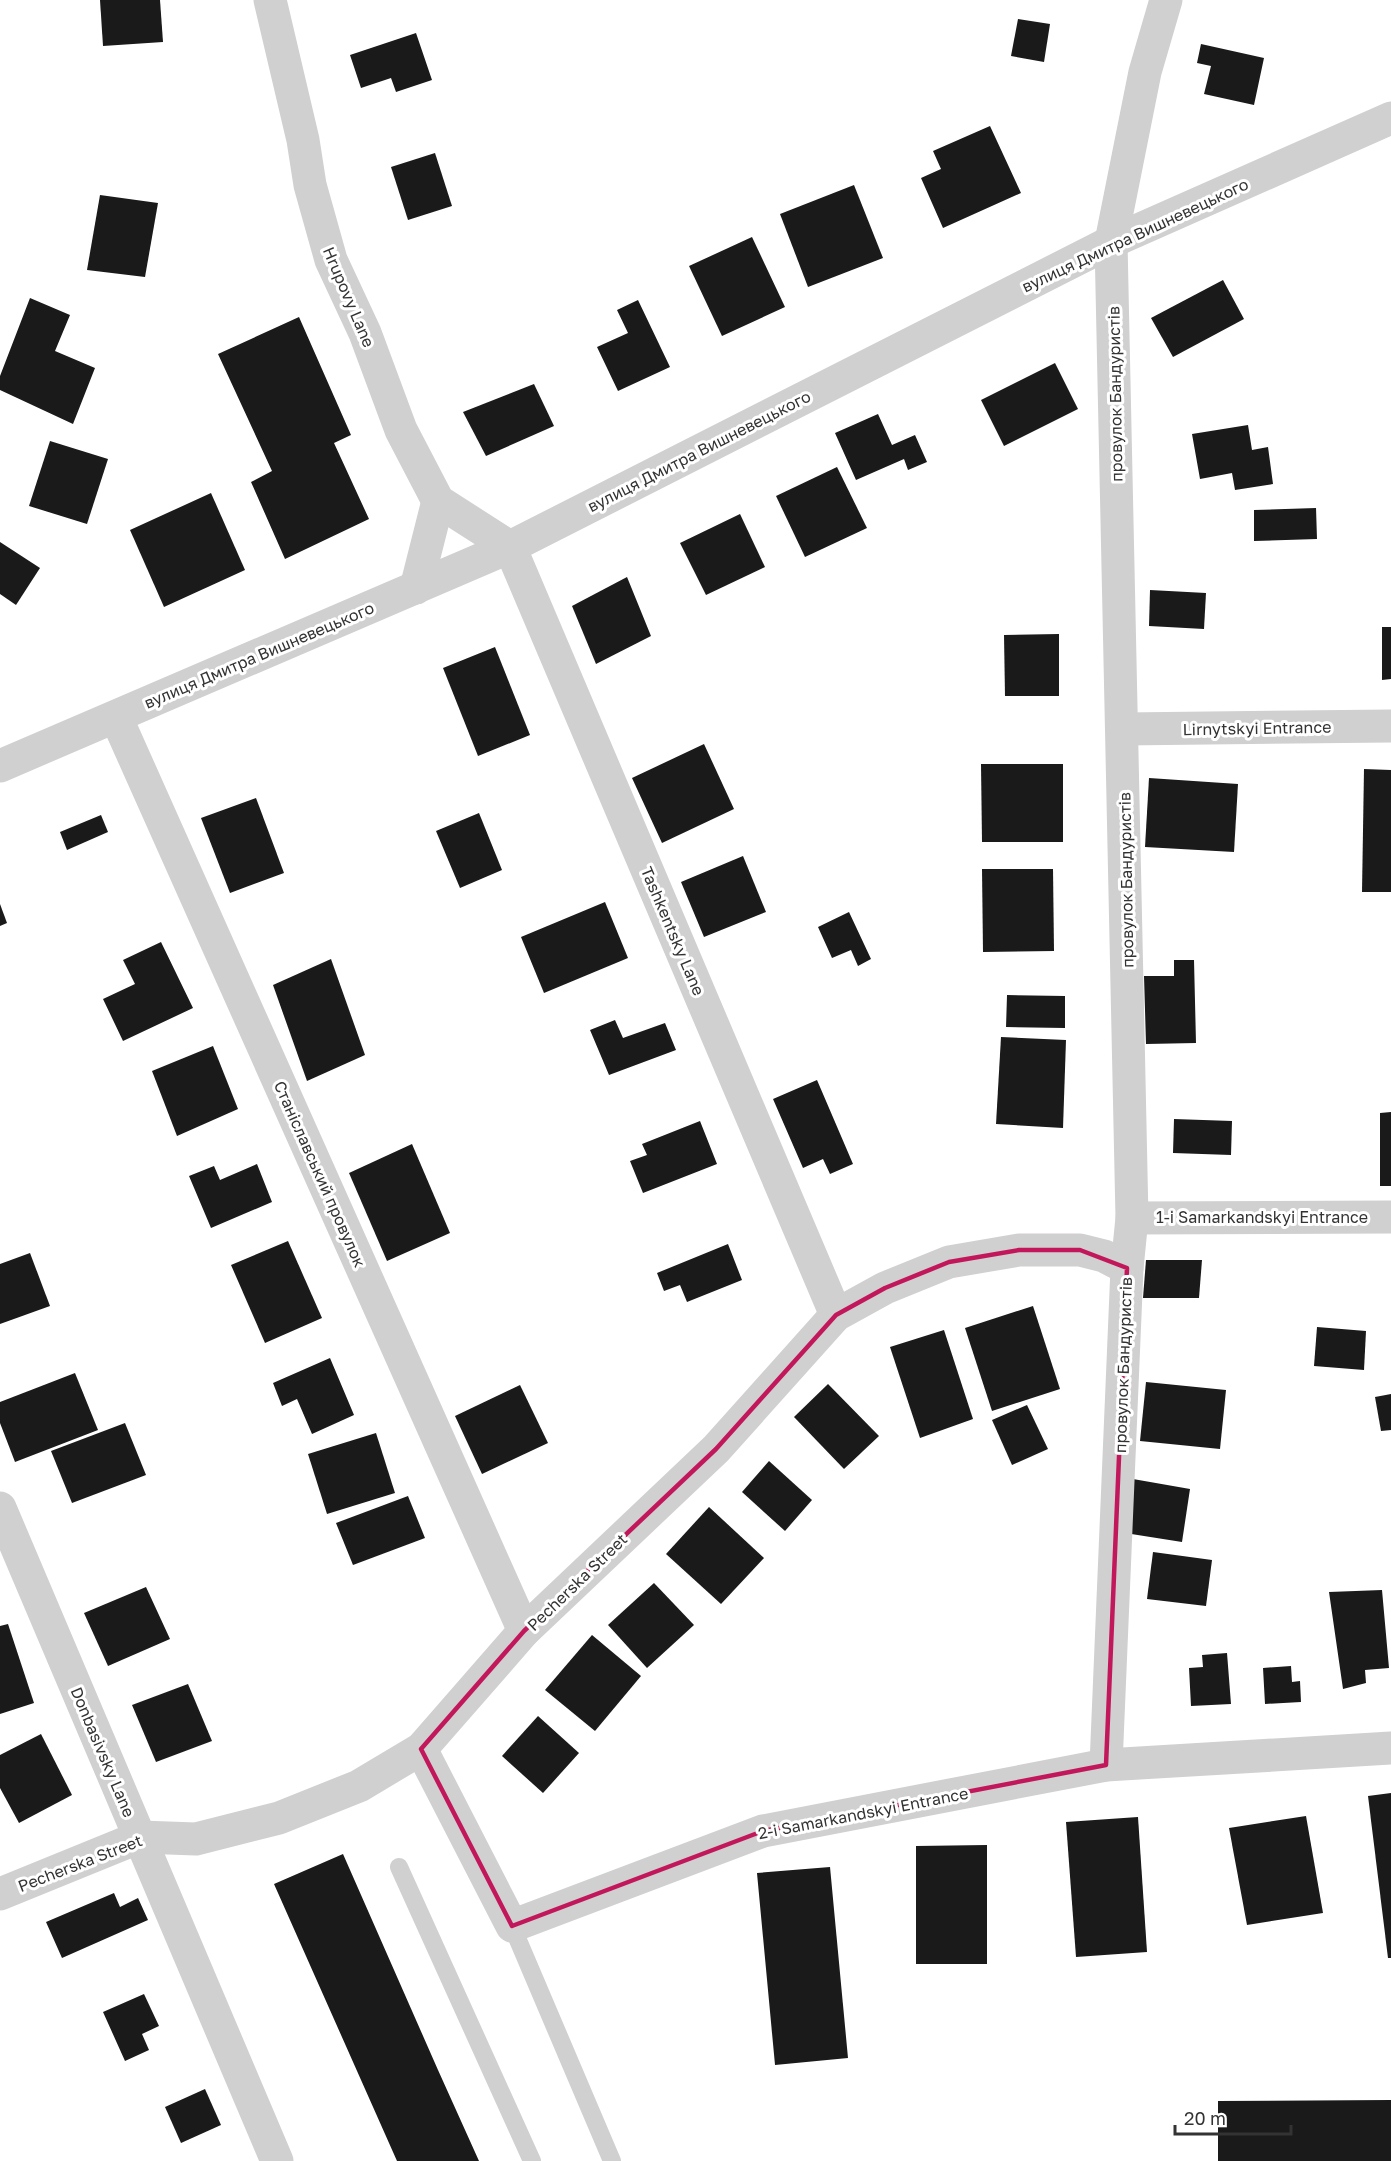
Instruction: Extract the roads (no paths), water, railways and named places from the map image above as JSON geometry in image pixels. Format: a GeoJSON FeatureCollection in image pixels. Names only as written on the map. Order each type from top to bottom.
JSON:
{"type":"FeatureCollection","features":[{"type":"Feature","properties":{"kind":"street","name":"Hrupovy Lane"},"geometry":{"type":"LineString","coordinates":[[270,0],[303,140],[310,185],[331,260],[365,333],[401,430],[438,501],[510,547]]}},
{"type":"Feature","properties":{"kind":"street","name":"провулок Бандуристів"},"geometry":{"type":"LineString","coordinates":[[1106,1765],[1127,1268],[1132,1218],[1111,242],[1145,72],[1166,0]]}},
{"type":"Feature","properties":{"kind":"street","name":"вулиця Дмитра Вишневецького"},"geometry":{"type":"LineString","coordinates":[[0,766],[510,547],[1111,242],[1391,118]]}},
{"type":"Feature","properties":{"kind":"street"},"geometry":{"type":"LineString","coordinates":[[416,588],[438,501]]}},
{"type":"Feature","properties":{"kind":"street","name":"Tashkentsky Lane"},"geometry":{"type":"LineString","coordinates":[[510,547],[836,1315]]}},
{"type":"Feature","properties":{"kind":"street","name":"Станіславський провулок"},"geometry":{"type":"LineString","coordinates":[[116,717],[524,1632]]}},
{"type":"Feature","properties":{"kind":"street","name":"Lirnytskyi Entrance"},"geometry":{"type":"LineString","coordinates":[[1123,729],[1391,726]]}},
{"type":"Feature","properties":{"kind":"street","name":"1-i Samarkandskyi Entrance"},"geometry":{"type":"LineString","coordinates":[[1132,1218],[1391,1217]]}},
{"type":"Feature","properties":{"kind":"street","name":"Pecherska Street"},"geometry":{"type":"LineString","coordinates":[[0,1894],[140,1838],[196,1839],[279,1818],[359,1786],[421,1749],[524,1632],[716,1449],[836,1315],[885,1288],[949,1263],[1019,1250],[1080,1250],[1104,1256],[1127,1268]]}},
{"type":"Feature","properties":{"kind":"street","name":"Donbasivsky Lane"},"geometry":{"type":"LineString","coordinates":[[0,1508],[277,2161]]}},
{"type":"Feature","properties":{"kind":"street","name":"2-i Samarkandskyi Entrance"},"geometry":{"type":"LineString","coordinates":[[512,1926],[763,1831],[1106,1765],[1391,1748]]}},
{"type":"Feature","properties":{"kind":"street"},"geometry":{"type":"LineString","coordinates":[[421,1749],[512,1926]]}},
{"type":"Feature","properties":{"kind":"lane"},"geometry":{"type":"LineString","coordinates":[[399,1867],[532,2161]]}},
{"type":"Feature","properties":{"kind":"lane"},"geometry":{"type":"LineString","coordinates":[[512,1926],[612,2161]]}}]}
